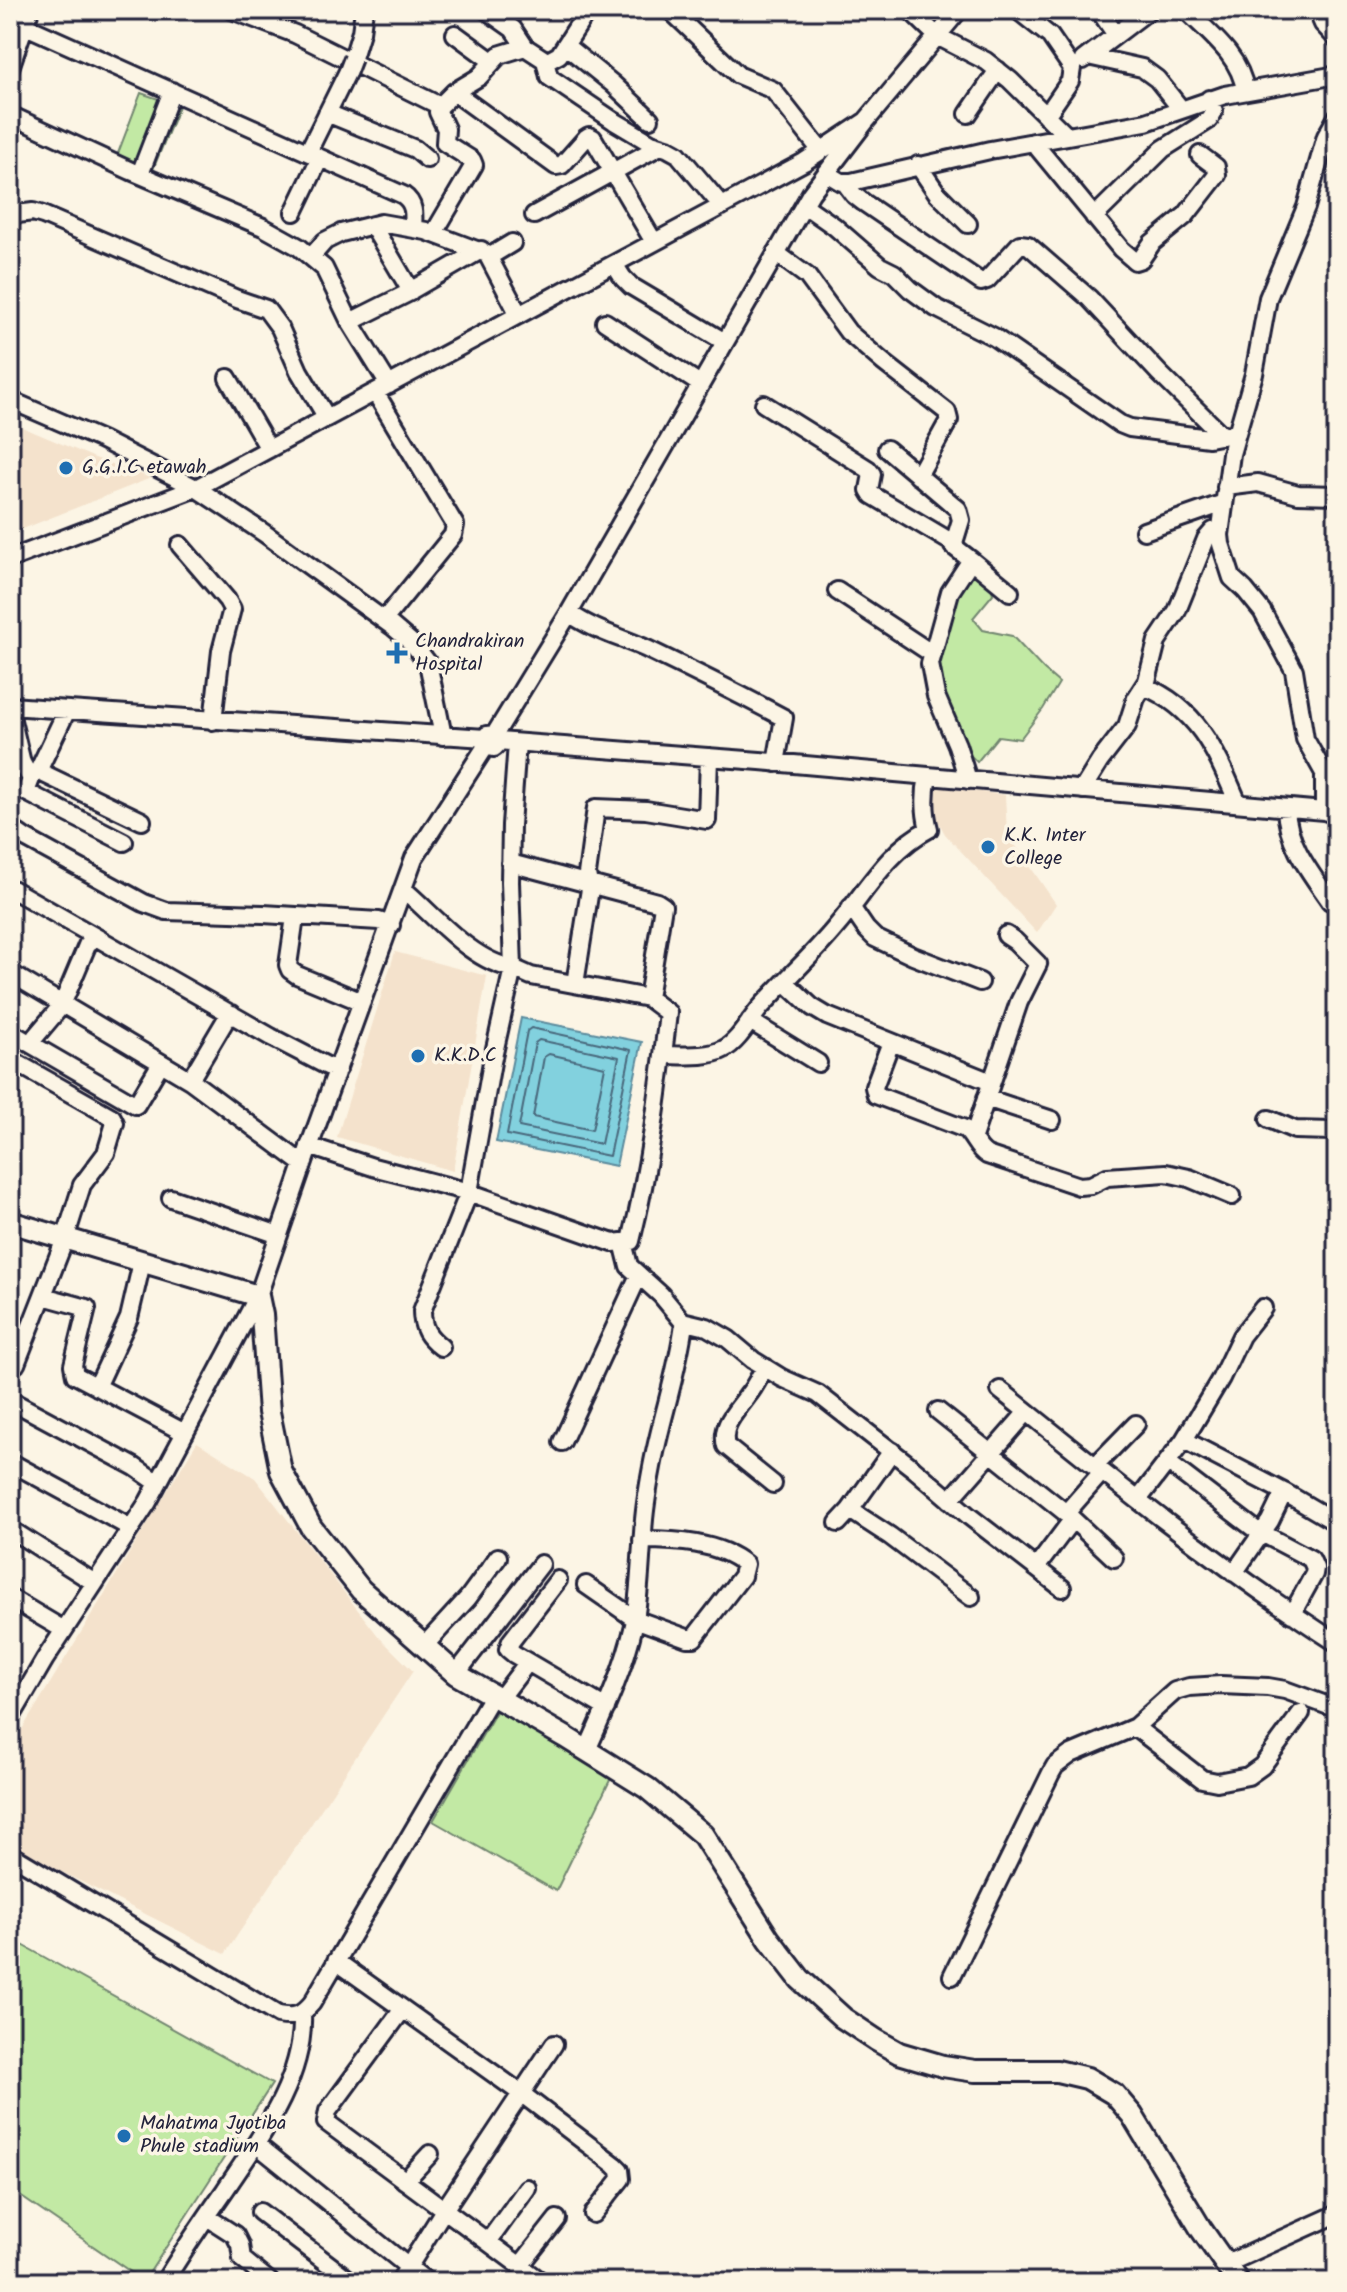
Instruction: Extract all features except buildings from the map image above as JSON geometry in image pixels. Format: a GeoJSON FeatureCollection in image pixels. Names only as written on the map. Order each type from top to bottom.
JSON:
{"type":"FeatureCollection","features":[{"type":"Feature","properties":{"kind":"main road"},"geometry":{"type":"LineString","coordinates":[[10,1222],[258,1296],[269,1412],[281,1471],[311,1527],[361,1590],[456,1674],[647,1788],[703,1835],[769,1939],[800,1979],[843,2018],[899,2053],[943,2066],[975,2071],[1057,2071],[1087,2078],[1114,2094],[1132,2115],[1224,2265],[1238,2282]]}},
{"type":"Feature","properties":{"kind":"street"},"geometry":{"type":"LineString","coordinates":[[232,10],[295,34],[440,106]]}},
{"type":"Feature","properties":{"kind":"street"},"geometry":{"type":"LineString","coordinates":[[294,212],[327,113],[350,64],[361,32],[364,10]]}},
{"type":"Feature","properties":{"kind":"street"},"geometry":{"type":"LineString","coordinates":[[486,10],[516,32],[525,47],[547,65],[549,77],[614,121],[670,149],[683,159],[722,206]]}},
{"type":"Feature","properties":{"kind":"street"},"geometry":{"type":"LineString","coordinates":[[547,65],[566,46],[588,10]]}},
{"type":"Feature","properties":{"kind":"street"},"geometry":{"type":"LineString","coordinates":[[670,10],[738,75],[773,90],[821,151]]}},
{"type":"Feature","properties":{"kind":"street"},"geometry":{"type":"LineString","coordinates":[[910,10],[937,36],[998,70],[1067,136]]}},
{"type":"Feature","properties":{"kind":"street"},"geometry":{"type":"LineString","coordinates":[[10,1719],[158,1483],[258,1296],[414,858],[569,613],[804,205],[866,121],[959,10]]}},
{"type":"Feature","properties":{"kind":"street"},"geometry":{"type":"LineString","coordinates":[[1099,10],[1116,35]]}},
{"type":"Feature","properties":{"kind":"street"},"geometry":{"type":"LineString","coordinates":[[1072,68],[1149,10]]}},
{"type":"Feature","properties":{"kind":"street"},"geometry":{"type":"LineString","coordinates":[[1186,10],[1229,53],[1239,68],[1245,90]]}},
{"type":"Feature","properties":{"kind":"street"},"geometry":{"type":"LineString","coordinates":[[1317,10],[1323,24],[1337,39]]}},
{"type":"Feature","properties":{"kind":"street"},"geometry":{"type":"LineString","coordinates":[[1021,13],[1048,34],[1072,68],[1070,81],[1046,116]]}},
{"type":"Feature","properties":{"kind":"street"},"geometry":{"type":"LineString","coordinates":[[10,68],[22,18],[172,91],[407,198],[414,212],[413,228]]}},
{"type":"Feature","properties":{"kind":"street"},"geometry":{"type":"LineString","coordinates":[[455,34],[492,61]]}},
{"type":"Feature","properties":{"kind":"street"},"geometry":{"type":"LineString","coordinates":[[566,46],[650,119]]}},
{"type":"Feature","properties":{"kind":"street"},"geometry":{"type":"LineString","coordinates":[[434,233],[474,165],[472,160],[445,143],[446,129],[438,112],[440,106],[454,92],[479,77],[502,54],[525,47]]}},
{"type":"Feature","properties":{"kind":"street"},"geometry":{"type":"LineString","coordinates":[[1088,56],[1142,68],[1157,79],[1181,109]]}},
{"type":"Feature","properties":{"kind":"street"},"geometry":{"type":"LineString","coordinates":[[968,114],[998,70]]}},
{"type":"Feature","properties":{"kind":"street"},"geometry":{"type":"LineString","coordinates":[[826,173],[845,183],[918,165],[1146,122],[1209,99],[1245,90],[1337,75]]}},
{"type":"Feature","properties":{"kind":"street"},"geometry":{"type":"LineString","coordinates":[[140,174],[172,91]]}},
{"type":"Feature","properties":{"kind":"street"},"geometry":{"type":"LineString","coordinates":[[454,92],[556,166],[562,165],[589,136],[593,138],[654,242]]}},
{"type":"Feature","properties":{"kind":"street"},"geometry":{"type":"LineString","coordinates":[[1094,217],[1163,149],[1209,120],[1214,111],[1209,99]]}},
{"type":"Feature","properties":{"kind":"street"},"geometry":{"type":"LineString","coordinates":[[327,113],[415,149],[427,159]]}},
{"type":"Feature","properties":{"kind":"street"},"geometry":{"type":"LineString","coordinates":[[10,115],[263,227],[299,247],[324,268],[382,388],[455,525],[453,535],[384,620]]}},
{"type":"Feature","properties":{"kind":"street"},"geometry":{"type":"LineString","coordinates":[[142,821],[34,776],[22,763],[10,709],[67,710],[443,736],[1330,813],[1324,773],[1305,739],[1296,673],[1262,611],[1232,578],[1221,544],[1221,528],[1229,434],[1254,374],[1268,298],[1306,207],[1326,136],[1337,117]]}},
{"type":"Feature","properties":{"kind":"street"},"geometry":{"type":"LineString","coordinates":[[10,559],[196,488],[804,162],[866,121]]}},
{"type":"Feature","properties":{"kind":"street"},"geometry":{"type":"LineString","coordinates":[[1033,142],[1129,258],[1139,261],[1148,247],[1186,215],[1217,175],[1216,167],[1200,155]]}},
{"type":"Feature","properties":{"kind":"street"},"geometry":{"type":"LineString","coordinates":[[534,215],[660,146]]}},
{"type":"Feature","properties":{"kind":"street"},"geometry":{"type":"LineString","coordinates":[[918,165],[937,193],[968,224]]}},
{"type":"Feature","properties":{"kind":"street"},"geometry":{"type":"LineString","coordinates":[[845,183],[863,202],[981,282],[987,280],[1020,244],[1028,245],[1089,298],[1159,373],[1229,434]]}},
{"type":"Feature","properties":{"kind":"street"},"geometry":{"type":"LineString","coordinates":[[804,205],[936,308],[994,337],[1120,424],[1130,428],[1203,437],[1229,434]]}},
{"type":"Feature","properties":{"kind":"street"},"geometry":{"type":"LineString","coordinates":[[10,215],[33,212],[43,215],[266,309],[280,328],[299,371],[327,418]]}},
{"type":"Feature","properties":{"kind":"street"},"geometry":{"type":"LineString","coordinates":[[311,257],[325,241],[341,233],[381,223],[434,233],[492,255],[512,243]]}},
{"type":"Feature","properties":{"kind":"street"},"geometry":{"type":"LineString","coordinates":[[372,225],[410,291]]}},
{"type":"Feature","properties":{"kind":"street"},"geometry":{"type":"LineString","coordinates":[[350,322],[409,294],[484,252]]}},
{"type":"Feature","properties":{"kind":"street"},"geometry":{"type":"LineString","coordinates":[[484,252],[519,315]]}},
{"type":"Feature","properties":{"kind":"street"},"geometry":{"type":"LineString","coordinates":[[776,253],[811,281],[848,332],[947,412],[949,420],[918,476]]}},
{"type":"Feature","properties":{"kind":"street"},"geometry":{"type":"LineString","coordinates":[[614,264],[631,286],[725,342]]}},
{"type":"Feature","properties":{"kind":"street"},"geometry":{"type":"LineString","coordinates":[[605,322],[700,384]]}},
{"type":"Feature","properties":{"kind":"street"},"geometry":{"type":"LineString","coordinates":[[228,378],[269,449]]}},
{"type":"Feature","properties":{"kind":"street"},"geometry":{"type":"LineString","coordinates":[[10,400],[102,440],[196,488],[384,620],[413,644],[428,663],[443,736]]}},
{"type":"Feature","properties":{"kind":"street"},"geometry":{"type":"LineString","coordinates":[[764,404],[868,469],[872,474],[869,490],[872,495],[953,543]]}},
{"type":"Feature","properties":{"kind":"street"},"geometry":{"type":"LineString","coordinates":[[887,449],[960,513],[960,524],[953,543],[955,549],[1010,592]]}},
{"type":"Feature","properties":{"kind":"street"},"geometry":{"type":"LineString","coordinates":[[1144,531],[1258,483],[1298,494],[1337,498],[1337,509]]}},
{"type":"Feature","properties":{"kind":"street"},"geometry":{"type":"LineString","coordinates":[[1082,790],[1127,726],[1136,698],[1148,677],[1157,641],[1177,611],[1206,539],[1221,528]]}},
{"type":"Feature","properties":{"kind":"street"},"geometry":{"type":"LineString","coordinates":[[180,545],[232,609],[221,651],[213,721]]}},
{"type":"Feature","properties":{"kind":"street"},"geometry":{"type":"LineString","coordinates":[[968,780],[936,696],[930,668],[931,653],[950,592],[971,560]]}},
{"type":"Feature","properties":{"kind":"street"},"geometry":{"type":"LineString","coordinates":[[837,591],[931,653]]}},
{"type":"Feature","properties":{"kind":"street"},"geometry":{"type":"LineString","coordinates":[[569,613],[585,624],[738,692],[784,718],[776,763]]}},
{"type":"Feature","properties":{"kind":"street"},"geometry":{"type":"LineString","coordinates":[[1144,686],[1170,698],[1191,717],[1218,757],[1238,803]]}},
{"type":"Feature","properties":{"kind":"street"},"geometry":{"type":"LineString","coordinates":[[67,710],[26,792],[124,842]]}},
{"type":"Feature","properties":{"kind":"street"},"geometry":{"type":"LineString","coordinates":[[441,1347],[424,1328],[422,1311],[469,1192],[492,1062],[513,968],[510,863],[517,743]]}},
{"type":"Feature","properties":{"kind":"street"},"geometry":{"type":"LineString","coordinates":[[575,984],[596,808],[646,810],[707,820],[709,757]]}},
{"type":"Feature","properties":{"kind":"street"},"geometry":{"type":"LineString","coordinates":[[663,1055],[714,1054],[727,1048],[836,927],[894,854],[929,829],[925,804],[928,776]]}},
{"type":"Feature","properties":{"kind":"street"},"geometry":{"type":"LineString","coordinates":[[1286,808],[1286,822],[1301,860],[1330,901],[1337,903]]}},
{"type":"Feature","properties":{"kind":"street"},"geometry":{"type":"LineString","coordinates":[[10,823],[25,838],[144,903],[166,911],[379,921],[391,925]]}},
{"type":"Feature","properties":{"kind":"street"},"geometry":{"type":"LineString","coordinates":[[510,863],[663,906],[648,998]]}},
{"type":"Feature","properties":{"kind":"street"},"geometry":{"type":"LineString","coordinates":[[10,888],[271,1037],[338,1069]]}},
{"type":"Feature","properties":{"kind":"street"},"geometry":{"type":"LineString","coordinates":[[309,1146],[373,1167],[469,1192],[613,1243],[631,1241],[657,1111],[668,1013],[648,998],[531,976],[485,958],[458,939],[403,889]]}},
{"type":"Feature","properties":{"kind":"street"},"geometry":{"type":"LineString","coordinates":[[851,907],[866,929],[882,942],[980,982]]}},
{"type":"Feature","properties":{"kind":"street"},"geometry":{"type":"LineString","coordinates":[[295,917],[288,965],[290,970],[362,1002]]}},
{"type":"Feature","properties":{"kind":"street"},"geometry":{"type":"LineString","coordinates":[[973,1137],[1019,1002],[1038,964],[1006,935]]}},
{"type":"Feature","properties":{"kind":"street"},"geometry":{"type":"LineString","coordinates":[[35,1037],[62,1005],[91,936]]}},
{"type":"Feature","properties":{"kind":"street"},"geometry":{"type":"LineString","coordinates":[[10,973],[190,1080],[303,1164]]}},
{"type":"Feature","properties":{"kind":"street"},"geometry":{"type":"LineString","coordinates":[[785,982],[819,1012],[991,1082]]}},
{"type":"Feature","properties":{"kind":"street"},"geometry":{"type":"LineString","coordinates":[[190,1080],[232,1014]]}},
{"type":"Feature","properties":{"kind":"street"},"geometry":{"type":"LineString","coordinates":[[750,1021],[818,1063]]}},
{"type":"Feature","properties":{"kind":"street"},"geometry":{"type":"LineString","coordinates":[[10,1032],[136,1105],[161,1063]]}},
{"type":"Feature","properties":{"kind":"street"},"geometry":{"type":"LineString","coordinates":[[891,1042],[874,1087],[876,1095],[959,1126],[973,1137],[979,1149],[987,1155],[1079,1186],[1091,1185],[1107,1177],[1166,1173],[1189,1178],[1232,1196]]}},
{"type":"Feature","properties":{"kind":"street"},"geometry":{"type":"LineString","coordinates":[[10,1059],[114,1120],[106,1153],[82,1185],[65,1239],[16,1364]]}},
{"type":"Feature","properties":{"kind":"street"},"geometry":{"type":"LineString","coordinates":[[986,1098],[1052,1120]]}},
{"type":"Feature","properties":{"kind":"street"},"geometry":{"type":"LineString","coordinates":[[1269,1119],[1295,1130],[1337,1129]]}},
{"type":"Feature","properties":{"kind":"street"},"geometry":{"type":"LineString","coordinates":[[171,1198],[279,1235]]}},
{"type":"Feature","properties":{"kind":"street"},"geometry":{"type":"LineString","coordinates":[[623,1242],[629,1266],[661,1295],[682,1321],[707,1327],[782,1378],[818,1394],[1062,1588]]}},
{"type":"Feature","properties":{"kind":"street"},"geometry":{"type":"LineString","coordinates":[[97,1387],[129,1318],[142,1262]]}},
{"type":"Feature","properties":{"kind":"street"},"geometry":{"type":"LineString","coordinates":[[562,1442],[639,1275]]}},
{"type":"Feature","properties":{"kind":"street"},"geometry":{"type":"LineString","coordinates":[[43,1296],[87,1308],[72,1369],[75,1375],[185,1433]]}},
{"type":"Feature","properties":{"kind":"street"},"geometry":{"type":"LineString","coordinates":[[1138,1500],[1184,1440],[1221,1378],[1241,1336],[1263,1308]]}},
{"type":"Feature","properties":{"kind":"street"},"geometry":{"type":"LineString","coordinates":[[587,1750],[615,1688],[635,1619],[652,1468],[680,1350],[682,1321]]}},
{"type":"Feature","properties":{"kind":"street"},"geometry":{"type":"LineString","coordinates":[[765,1367],[749,1395],[730,1417],[724,1439],[726,1446],[773,1484]]}},
{"type":"Feature","properties":{"kind":"street"},"geometry":{"type":"LineString","coordinates":[[1000,1390],[1234,1573],[1337,1643]]}},
{"type":"Feature","properties":{"kind":"street"},"geometry":{"type":"LineString","coordinates":[[10,1400],[135,1467],[158,1483]]}},
{"type":"Feature","properties":{"kind":"street"},"geometry":{"type":"LineString","coordinates":[[938,1411],[1069,1516],[1114,1558]]}},
{"type":"Feature","properties":{"kind":"street"},"geometry":{"type":"LineString","coordinates":[[950,1500],[1027,1412]]}},
{"type":"Feature","properties":{"kind":"street"},"geometry":{"type":"LineString","coordinates":[[1036,1568],[1098,1469],[1136,1424]]}},
{"type":"Feature","properties":{"kind":"street"},"geometry":{"type":"LineString","coordinates":[[1184,1440],[1337,1523]]}},
{"type":"Feature","properties":{"kind":"street"},"geometry":{"type":"LineString","coordinates":[[838,1523],[892,1451]]}},
{"type":"Feature","properties":{"kind":"street"},"geometry":{"type":"LineString","coordinates":[[10,1462],[131,1528]]}},
{"type":"Feature","properties":{"kind":"street"},"geometry":{"type":"LineString","coordinates":[[1167,1462],[1261,1533],[1314,1563],[1314,1574],[1292,1614]]}},
{"type":"Feature","properties":{"kind":"street"},"geometry":{"type":"LineString","coordinates":[[1234,1573],[1274,1515],[1284,1492]]}},
{"type":"Feature","properties":{"kind":"street"},"geometry":{"type":"LineString","coordinates":[[850,1510],[910,1550],[971,1597]]}},
{"type":"Feature","properties":{"kind":"street"},"geometry":{"type":"LineString","coordinates":[[10,1529],[95,1583]]}},
{"type":"Feature","properties":{"kind":"street"},"geometry":{"type":"LineString","coordinates":[[586,1585],[635,1619],[689,1639],[694,1638],[742,1576],[745,1564],[716,1549],[687,1543],[642,1540]]}},
{"type":"Feature","properties":{"kind":"street"},"geometry":{"type":"LineString","coordinates":[[424,1646],[468,1598],[498,1557]]}},
{"type":"Feature","properties":{"kind":"street"},"geometry":{"type":"LineString","coordinates":[[456,1674],[541,1564]]}},
{"type":"Feature","properties":{"kind":"street"},"geometry":{"type":"LineString","coordinates":[[558,1580],[509,1645],[510,1652],[606,1708]]}},
{"type":"Feature","properties":{"kind":"street"},"geometry":{"type":"LineString","coordinates":[[10,1598],[64,1630]]}},
{"type":"Feature","properties":{"kind":"street"},"geometry":{"type":"LineString","coordinates":[[10,1854],[278,2015],[292,2018],[302,2014],[312,2003],[496,1698],[528,1662]]}},
{"type":"Feature","properties":{"kind":"street"},"geometry":{"type":"LineString","coordinates":[[952,1976],[1055,1766],[1071,1754],[1135,1727],[1175,1691],[1205,1685],[1277,1688],[1337,1709]]}},
{"type":"Feature","properties":{"kind":"street"},"geometry":{"type":"LineString","coordinates":[[1135,1727],[1202,1779],[1217,1782],[1248,1776],[1262,1766],[1301,1713]]}},
{"type":"Feature","properties":{"kind":"street"},"geometry":{"type":"LineString","coordinates":[[336,1961],[522,2094],[615,2165],[620,2170],[621,2179],[593,2214]]}},
{"type":"Feature","properties":{"kind":"street"},"geometry":{"type":"LineString","coordinates":[[403,2009],[326,2116],[329,2125],[542,2282]]}},
{"type":"Feature","properties":{"kind":"street"},"geometry":{"type":"LineString","coordinates":[[164,2282],[256,2144],[284,2092],[303,2033],[302,2014]]}},
{"type":"Feature","properties":{"kind":"street"},"geometry":{"type":"LineString","coordinates":[[404,2275],[554,2044]]}},
{"type":"Feature","properties":{"kind":"street"},"geometry":{"type":"LineString","coordinates":[[256,2144],[404,2275],[427,2282]]}},
{"type":"Feature","properties":{"kind":"street"},"geometry":{"type":"LineString","coordinates":[[405,2181],[430,2154]]}},
{"type":"Feature","properties":{"kind":"street"},"geometry":{"type":"LineString","coordinates":[[488,2242],[527,2188]]}},
{"type":"Feature","properties":{"kind":"street"},"geometry":{"type":"LineString","coordinates":[[260,2212],[352,2282]]}},
{"type":"Feature","properties":{"kind":"street"},"geometry":{"type":"LineString","coordinates":[[1224,2265],[1337,2214]]}},
{"type":"Feature","properties":{"kind":"street"},"geometry":{"type":"LineString","coordinates":[[207,2217],[235,2235],[242,2259],[270,2282]]}},
{"type":"Feature","properties":{"kind":"street"},"geometry":{"type":"LineString","coordinates":[[520,2266],[557,2219]]}},
{"type":"Feature","properties":{"kind":"shaded area","name":"G.G.I.C etawah"},"geometry":{"type":"Polygon","coordinates":[[[10,422],[95,458],[151,478],[10,534],[10,422]]]}},
{"type":"Feature","properties":{"kind":"shaded area","name":"K.K. Inter College"},"geometry":{"type":"Polygon","coordinates":[[[933,786],[1005,795],[1007,833],[1056,904],[1037,933],[945,834],[933,812],[933,786]]]}},
{"type":"Feature","properties":{"kind":"shaded area","name":"K.K.D.C"},"geometry":{"type":"Polygon","coordinates":[[[395,952],[487,976],[453,1171],[337,1137],[395,952]]]}},
{"type":"Feature","properties":{"kind":"shaded area"},"geometry":{"type":"Polygon","coordinates":[[[197,1442],[255,1478],[379,1637],[413,1671],[225,1954],[10,1846],[10,1749],[197,1442]]]}},
{"type":"Feature","properties":{"kind":"green space"},"geometry":{"type":"Polygon","coordinates":[[[141,93],[179,106],[152,172],[117,156],[141,93]]]}},
{"type":"Feature","properties":{"kind":"green space"},"geometry":{"type":"Polygon","coordinates":[[[972,572],[991,586],[993,594],[973,618],[983,630],[1012,636],[1059,683],[1020,739],[998,736],[977,762],[965,750],[931,659],[952,597],[972,572]]]}},
{"type":"Feature","properties":{"kind":"green space"},"geometry":{"type":"Polygon","coordinates":[[[497,1710],[613,1774],[556,1891],[433,1821],[497,1710]]]}},
{"type":"Feature","properties":{"kind":"green space","name":"Mahatma Jyotiba Phule stadium"},"geometry":{"type":"Polygon","coordinates":[[[10,1938],[272,2084],[144,2281],[10,2189],[10,1938]]]}},
{"type":"Feature","properties":{"kind":"water"},"geometry":{"type":"Polygon","coordinates":[[[521,1018],[642,1042],[616,1166],[496,1142],[521,1018]]]}},
{"type":"Feature","properties":{"kind":"place","name":"G.G.I.C etawah"},"geometry":{"type":"Point","coordinates":[66,468]}},
{"type":"Feature","properties":{"kind":"place","name":"Chandrakiran Hospital"},"geometry":{"type":"Point","coordinates":[397,653]}},
{"type":"Feature","properties":{"kind":"place","name":"K.K. Inter College"},"geometry":{"type":"Point","coordinates":[988,847]}},
{"type":"Feature","properties":{"kind":"place","name":"K.K.D.C"},"geometry":{"type":"Point","coordinates":[418,1056]}},
{"type":"Feature","properties":{"kind":"place","name":"Mahatma Jyotiba Phule stadium"},"geometry":{"type":"Point","coordinates":[124,2136]}}]}
